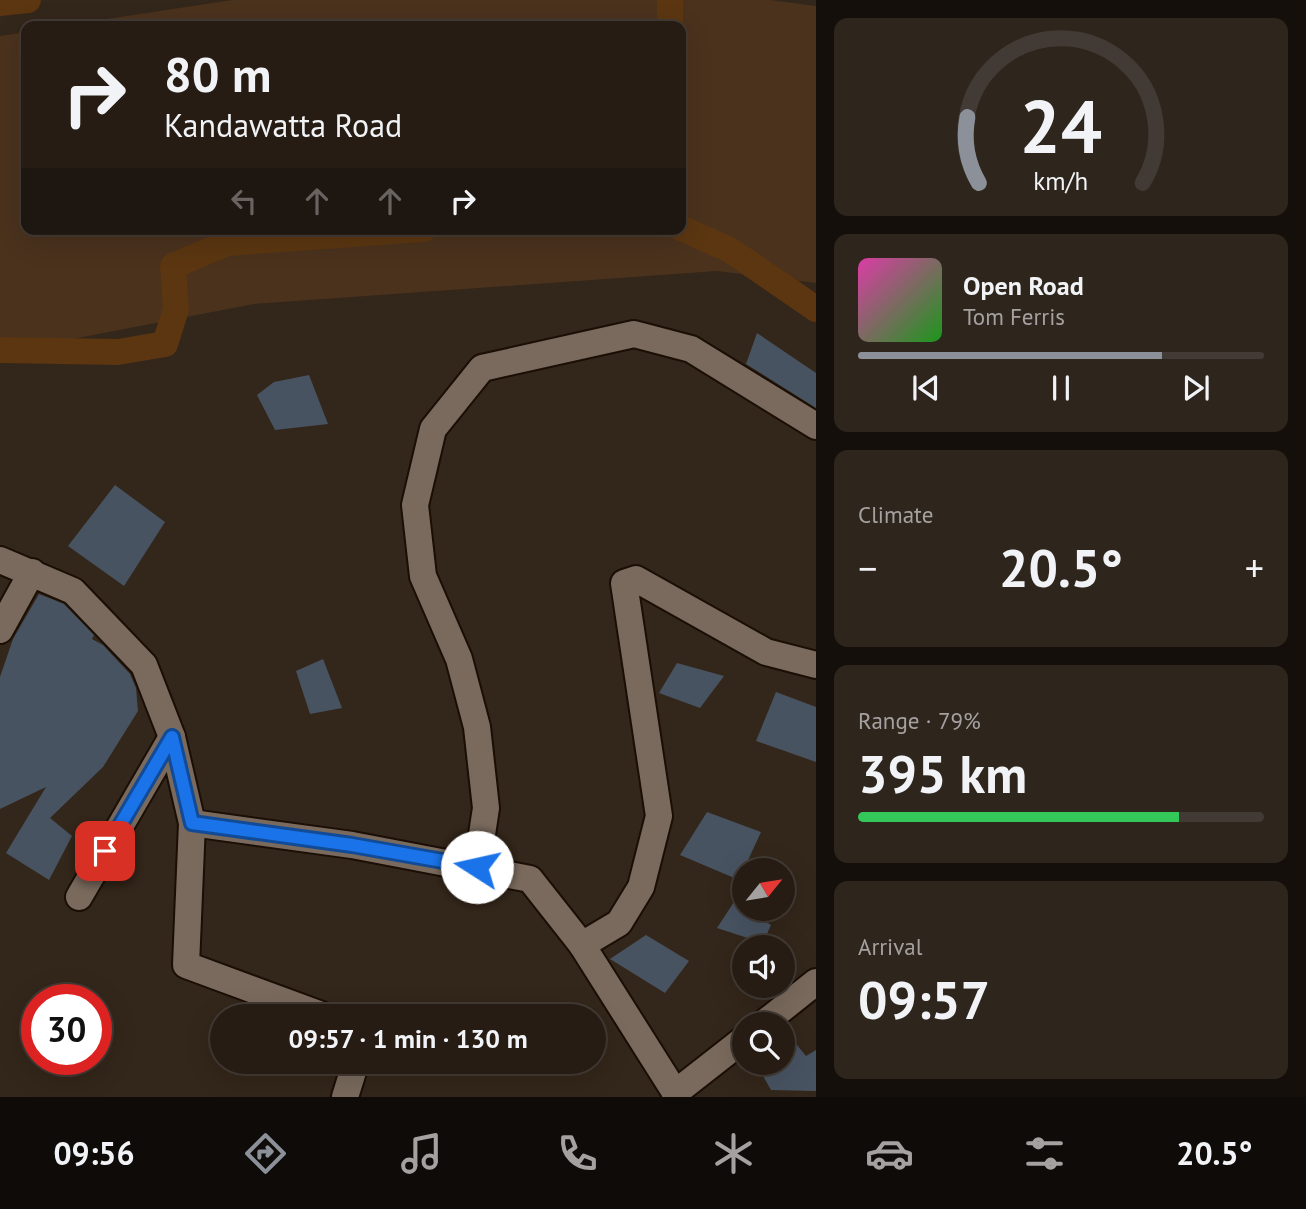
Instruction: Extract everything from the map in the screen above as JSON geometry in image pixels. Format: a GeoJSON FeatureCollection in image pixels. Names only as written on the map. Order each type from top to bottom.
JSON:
{"type":"FeatureCollection","features":[{"type":"Feature","properties":{"kind":"street"},"geometry":{"type":"LineString","coordinates":[[477,867],[486,808],[477,727],[460,659],[423,576],[415,505],[433,429],[481,368],[634,334],[691,349],[816,426]]}},
{"type":"Feature","properties":{"kind":"street"},"geometry":{"type":"LineString","coordinates":[[0,560],[74,591],[144,665],[172,737],[192,823],[186,965],[292,1004]]}},
{"type":"Feature","properties":{"kind":"street"},"geometry":{"type":"LineString","coordinates":[[0,630],[32,572]]}},
{"type":"Feature","properties":{"kind":"street"},"geometry":{"type":"LineString","coordinates":[[582,945],[619,923],[640,887],[659,816],[624,583],[636,579],[766,652],[816,665]]}},
{"type":"Feature","properties":{"kind":"street"},"geometry":{"type":"LineString","coordinates":[[79,897],[172,737]]}},
{"type":"Feature","properties":{"kind":"street"},"geometry":{"type":"LineString","coordinates":[[192,823],[352,845],[530,879],[582,945],[676,1095],[732,1049]]}},
{"type":"Feature","properties":{"kind":"street"},"geometry":{"type":"LineString","coordinates":[[778,1012],[816,982]]}},
{"type":"Feature","properties":{"kind":"street"},"geometry":{"type":"LineString","coordinates":[[345,1097],[352,1074]]}},
{"type":"Feature","properties":{"kind":"shaded area"},"geometry":{"type":"Polygon","coordinates":[[[232,0],[770,0],[816,6],[816,283],[717,271],[254,304],[0,353],[0,36],[21,33],[21,235],[686,235],[686,21],[94,21],[232,0]]]}},
{"type":"Feature","properties":{"kind":"building"},"geometry":{"type":"Polygon","coordinates":[[[757,333],[816,373],[816,408],[746,364],[757,333]]]}},
{"type":"Feature","properties":{"kind":"building"},"geometry":{"type":"Polygon","coordinates":[[[309,375],[328,424],[275,430],[257,395],[274,382],[309,375]]]}},
{"type":"Feature","properties":{"kind":"building"},"geometry":{"type":"Polygon","coordinates":[[[115,485],[165,522],[124,586],[68,546],[115,485]]]}},
{"type":"Feature","properties":{"kind":"building"},"geometry":{"type":"Polygon","coordinates":[[[39,594],[64,604],[94,635],[92,639],[103,645],[130,674],[136,688],[138,711],[103,767],[50,818],[72,836],[49,880],[6,853],[46,787],[0,809],[0,677],[13,639],[39,594]]]}},
{"type":"Feature","properties":{"kind":"building"},"geometry":{"type":"Polygon","coordinates":[[[323,659],[342,708],[310,714],[296,671],[323,659]]]}},
{"type":"Feature","properties":{"kind":"building"},"geometry":{"type":"Polygon","coordinates":[[[677,663],[724,676],[700,708],[659,693],[677,663]]]}},
{"type":"Feature","properties":{"kind":"building"},"geometry":{"type":"Polygon","coordinates":[[[776,692],[816,707],[816,762],[756,741],[776,692]]]}},
{"type":"Feature","properties":{"kind":"building"},"geometry":{"type":"Polygon","coordinates":[[[707,812],[761,832],[749,858],[732,858],[732,877],[680,855],[707,812]]]}},
{"type":"Feature","properties":{"kind":"building"},"geometry":{"type":"Polygon","coordinates":[[[732,905],[732,921],[765,921],[771,925],[767,935],[738,935],[717,928],[732,905]]]}},
{"type":"Feature","properties":{"kind":"building"},"geometry":{"type":"Polygon","coordinates":[[[646,935],[689,961],[665,993],[610,959],[646,935]]]}},
{"type":"Feature","properties":{"kind":"building"},"geometry":{"type":"Polygon","coordinates":[[[795,1043],[806,1056],[816,1050],[816,1091],[771,1090],[762,1075],[795,1075],[795,1043]]]}},
{"type":"Feature","properties":{"kind":"waterway"},"geometry":{"type":"LineString","coordinates":[[0,3],[28,0]]}},
{"type":"Feature","properties":{"kind":"waterway"},"geometry":{"type":"LineString","coordinates":[[670,0],[670,21]]}},
{"type":"Feature","properties":{"kind":"waterway"},"geometry":{"type":"LineString","coordinates":[[686,230],[730,250],[816,309]]}},
{"type":"Feature","properties":{"kind":"waterway"},"geometry":{"type":"LineString","coordinates":[[0,350],[118,352],[165,344],[176,309],[173,266],[227,243],[340,235]]}},
{"type":"Feature","properties":{"kind":"route"},"geometry":{"type":"LineString","coordinates":[[105,851],[172,737],[192,823],[352,845],[477,867]]}}]}
